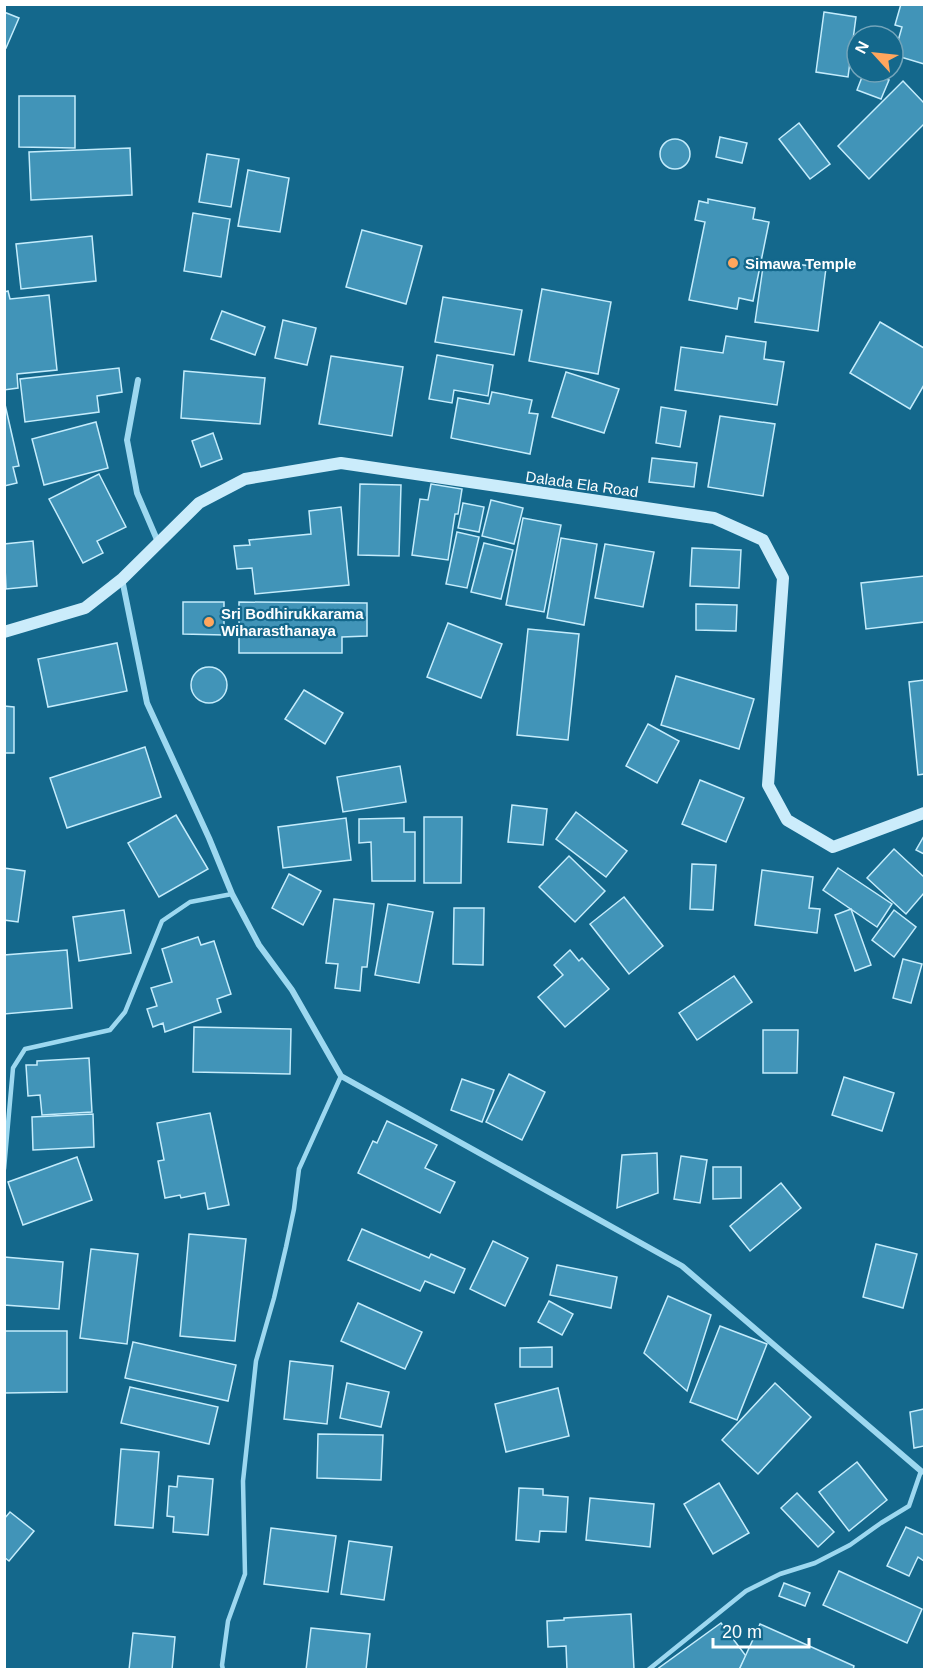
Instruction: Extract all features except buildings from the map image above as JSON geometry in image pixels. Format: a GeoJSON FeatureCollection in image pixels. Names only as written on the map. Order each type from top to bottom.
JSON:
{"type":"FeatureCollection","features":[{"type":"Feature","properties":{"kind":"street"},"geometry":{"type":"LineString","coordinates":[[138,380],[128,440],[137,494],[158,542]]}},
{"type":"Feature","properties":{"kind":"street","name":"Dalada Ela Road"},"geometry":{"type":"LineString","coordinates":[[4,632],[85,608],[122,579],[199,503],[245,479],[341,464],[714,518],[763,540],[783,578],[768,785],[787,820],[833,847],[924,813]]}},
{"type":"Feature","properties":{"kind":"street"},"geometry":{"type":"LineString","coordinates":[[122,579],[147,703],[232,894],[259,945],[292,990],[341,1076],[682,1266],[923,1472]]}},
{"type":"Feature","properties":{"kind":"lane"},"geometry":{"type":"LineString","coordinates":[[4,1169],[13,1068],[25,1049],[110,1030],[125,1012],[162,921],[190,902],[232,894]]}},
{"type":"Feature","properties":{"kind":"lane"},"geometry":{"type":"LineString","coordinates":[[223,1670],[228,1622],[245,1574],[243,1481],[256,1360],[286,1247],[299,1169],[341,1076]]}},
{"type":"Feature","properties":{"kind":"lane"},"geometry":{"type":"LineString","coordinates":[[648,1670],[746,1591],[780,1574],[815,1563],[850,1545],[909,1506],[923,1472]]}},
{"type":"Feature","properties":{"kind":"place","name":"Simawa Temple"},"geometry":{"type":"Point","coordinates":[733,263]}},
{"type":"Feature","properties":{"kind":"place","name":"Sri Bodhirukkarama Wiharasthanaya"},"geometry":{"type":"Point","coordinates":[209,622]}}]}
